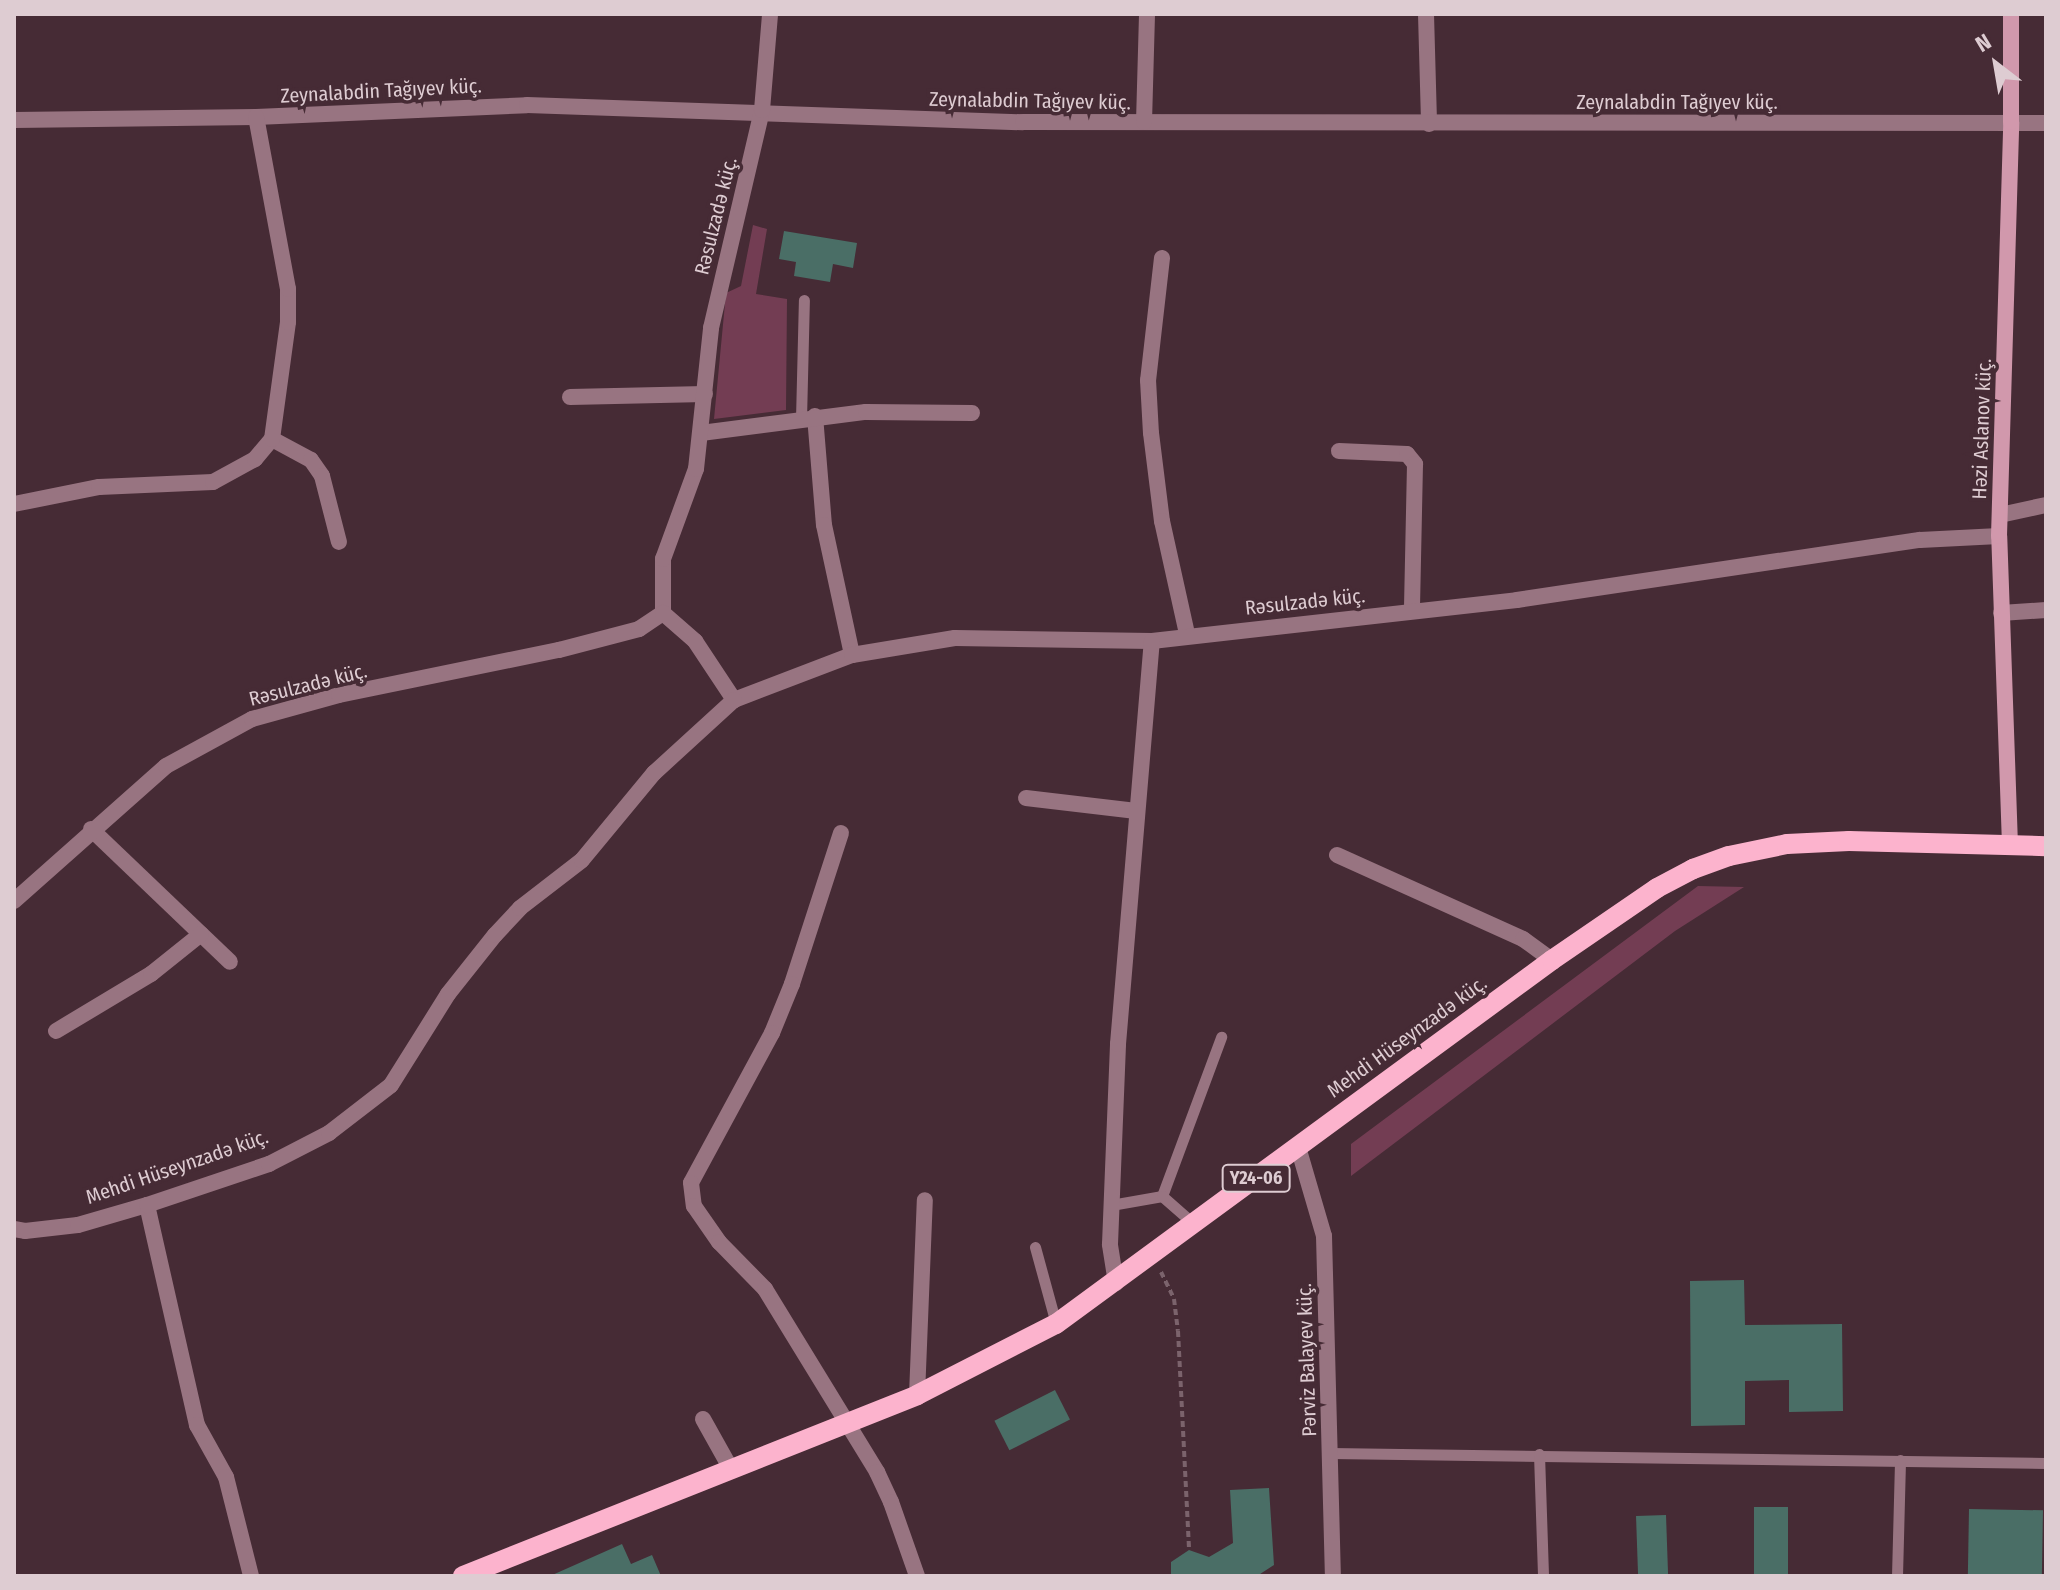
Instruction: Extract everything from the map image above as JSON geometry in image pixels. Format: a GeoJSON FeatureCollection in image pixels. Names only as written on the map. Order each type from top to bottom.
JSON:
{"type":"FeatureCollection","features":[{"type":"Feature","properties":{"kind":"main road","name":"Həzi Aslanov küç."},"geometry":{"type":"LineString","coordinates":[[2010,845],[1999,536],[2011,122],[2011,14]]}},
{"type":"Feature","properties":{"kind":"main road","name":"Mehdi Hüseynzadə küç."},"geometry":{"type":"LineString","coordinates":[[463,1576],[917,1395],[1056,1324],[1116,1283],[1552,960],[1657,888],[1729,856],[1787,844],[1849,841],[2046,846]]}},
{"type":"Feature","properties":{"kind":"street","name":"Rəsulzadə küç."},"geometry":{"type":"LineString","coordinates":[[14,901],[91,829],[166,766],[252,719],[339,695],[559,650],[639,629],[663,613],[663,559],[696,469],[716,298],[762,110],[770,14]]}},
{"type":"Feature","properties":{"kind":"street"},"geometry":{"type":"LineString","coordinates":[[1144,122],[1147,14]]}},
{"type":"Feature","properties":{"kind":"street"},"geometry":{"type":"LineString","coordinates":[[1426,14],[1429,124]]}},
{"type":"Feature","properties":{"kind":"street","name":"Zeynalabdin Tağıyev küç."},"geometry":{"type":"LineString","coordinates":[[14,120],[256,117],[527,105],[762,110],[933,120],[1429,124],[2046,123]]}},
{"type":"Feature","properties":{"kind":"street"},"geometry":{"type":"LineString","coordinates":[[14,504],[99,487],[213,482],[255,459],[272,439],[285,352],[288,289],[256,117]]}},
{"type":"Feature","properties":{"kind":"street"},"geometry":{"type":"LineString","coordinates":[[1162,258],[1148,380],[1151,433],[1162,521],[1187,634]]}},
{"type":"Feature","properties":{"kind":"street"},"geometry":{"type":"LineString","coordinates":[[570,397],[705,394]]}},
{"type":"Feature","properties":{"kind":"street"},"geometry":{"type":"LineString","coordinates":[[701,433],[866,412],[972,413]]}},
{"type":"Feature","properties":{"kind":"street"},"geometry":{"type":"LineString","coordinates":[[808,418],[824,525],[852,655]]}},
{"type":"Feature","properties":{"kind":"street"},"geometry":{"type":"LineString","coordinates":[[272,439],[311,460],[322,476],[339,542]]}},
{"type":"Feature","properties":{"kind":"street"},"geometry":{"type":"LineString","coordinates":[[1339,451],[1407,454],[1415,464],[1412,611]]}},
{"type":"Feature","properties":{"kind":"street"},"geometry":{"type":"LineString","coordinates":[[2000,515],[2046,505]]}},
{"type":"Feature","properties":{"kind":"street","name":"Rəsulzadə küç."},"geometry":{"type":"LineString","coordinates":[[734,700],[852,655],[955,638],[1152,641],[1187,634],[1517,600],[1920,540],[1999,536]]}},
{"type":"Feature","properties":{"kind":"street"},"geometry":{"type":"LineString","coordinates":[[2001,613],[2046,610]]}},
{"type":"Feature","properties":{"kind":"street"},"geometry":{"type":"LineString","coordinates":[[663,613],[695,641],[734,700]]}},
{"type":"Feature","properties":{"kind":"street"},"geometry":{"type":"LineString","coordinates":[[1116,1283],[1110,1244],[1118,1044],[1152,641]]}},
{"type":"Feature","properties":{"kind":"street","name":"Mehdi Hüseynzadə küç."},"geometry":{"type":"LineString","coordinates":[[14,1229],[25,1231],[78,1225],[147,1205],[269,1164],[329,1133],[391,1085],[448,994],[520,908],[582,860],[654,773],[734,700]]}},
{"type":"Feature","properties":{"kind":"street"},"geometry":{"type":"LineString","coordinates":[[1026,798],[1136,811]]}},
{"type":"Feature","properties":{"kind":"street"},"geometry":{"type":"LineString","coordinates":[[91,829],[230,962]]}},
{"type":"Feature","properties":{"kind":"street"},"geometry":{"type":"LineString","coordinates":[[841,833],[792,984],[772,1033],[691,1183],[694,1206],[719,1242],[765,1289],[798,1338],[891,1502],[917,1576]]}},
{"type":"Feature","properties":{"kind":"street"},"geometry":{"type":"LineString","coordinates":[[1337,855],[1523,939],[1552,960]]}},
{"type":"Feature","properties":{"kind":"street"},"geometry":{"type":"LineString","coordinates":[[56,1031],[151,974],[201,934]]}},
{"type":"Feature","properties":{"kind":"street","name":"Pərviz Balayev küç."},"geometry":{"type":"LineString","coordinates":[[1298,1147],[1324,1236],[1333,1576]]}},
{"type":"Feature","properties":{"kind":"street"},"geometry":{"type":"LineString","coordinates":[[917,1395],[925,1200]]}},
{"type":"Feature","properties":{"kind":"street"},"geometry":{"type":"LineString","coordinates":[[147,1205],[197,1425],[226,1477],[251,1576]]}},
{"type":"Feature","properties":{"kind":"street"},"geometry":{"type":"LineString","coordinates":[[703,1419],[731,1469]]}},
{"type":"Feature","properties":{"kind":"lane"},"geometry":{"type":"LineString","coordinates":[[804,300],[808,418]]}},
{"type":"Feature","properties":{"kind":"lane"},"geometry":{"type":"LineString","coordinates":[[1162,1196],[1221,1037]]}},
{"type":"Feature","properties":{"kind":"lane"},"geometry":{"type":"LineString","coordinates":[[1111,1205],[1162,1196]]}},
{"type":"Feature","properties":{"kind":"lane"},"geometry":{"type":"LineString","coordinates":[[1162,1196],[1194,1224]]}},
{"type":"Feature","properties":{"kind":"lane"},"geometry":{"type":"LineString","coordinates":[[1035,1247],[1056,1324]]}},
{"type":"Feature","properties":{"kind":"lane"},"geometry":{"type":"LineString","coordinates":[[1330,1453],[2046,1463]]}},
{"type":"Feature","properties":{"kind":"lane"},"geometry":{"type":"LineString","coordinates":[[1539,1454],[1543,1576]]}},
{"type":"Feature","properties":{"kind":"lane"},"geometry":{"type":"LineString","coordinates":[[1897,1576],[1900,1460]]}},
{"type":"Feature","properties":{"kind":"path"},"geometry":{"type":"LineString","coordinates":[[1152,1256],[1174,1299],[1177,1321],[1189,1550]]}},
{"type":"Feature","properties":{"kind":"shaded area"},"geometry":{"type":"Polygon","coordinates":[[[753,225],[767,229],[756,294],[787,299],[786,410],[714,419],[726,293],[741,286],[753,225]]]}},
{"type":"Feature","properties":{"kind":"shaded area"},"geometry":{"type":"Polygon","coordinates":[[[1698,886],[1744,887],[1675,931],[1351,1176],[1351,1144],[1698,886]]]}},
{"type":"Feature","properties":{"kind":"building"},"geometry":{"type":"Polygon","coordinates":[[[784,231],[857,243],[853,268],[833,264],[830,282],[794,276],[796,262],[779,259],[784,231]]]}},
{"type":"Feature","properties":{"kind":"building"},"geometry":{"type":"Polygon","coordinates":[[[1744,1280],[1745,1325],[1842,1324],[1843,1411],[1789,1412],[1789,1380],[1745,1381],[1745,1425],[1691,1426],[1690,1281],[1744,1280]]]}},
{"type":"Feature","properties":{"kind":"building"},"geometry":{"type":"Polygon","coordinates":[[[1055,1390],[1070,1419],[1009,1450],[994,1421],[1055,1390]]]}},
{"type":"Feature","properties":{"kind":"building"},"geometry":{"type":"Polygon","coordinates":[[[1269,1488],[1274,1565],[1257,1576],[1171,1576],[1171,1562],[1189,1550],[1209,1557],[1233,1543],[1230,1490],[1269,1488]]]}},
{"type":"Feature","properties":{"kind":"building"},"geometry":{"type":"Polygon","coordinates":[[[1754,1507],[1788,1507],[1788,1576],[1754,1576],[1754,1507]]]}},
{"type":"Feature","properties":{"kind":"building"},"geometry":{"type":"Polygon","coordinates":[[[1969,1509],[2043,1510],[2042,1576],[1968,1576],[1969,1509]]]}},
{"type":"Feature","properties":{"kind":"building"},"geometry":{"type":"Polygon","coordinates":[[[1666,1515],[1668,1576],[1638,1576],[1636,1516],[1666,1515]]]}},
{"type":"Feature","properties":{"kind":"building"},"geometry":{"type":"Polygon","coordinates":[[[622,1544],[631,1564],[652,1555],[661,1576],[550,1576],[622,1544]]]}}]}
